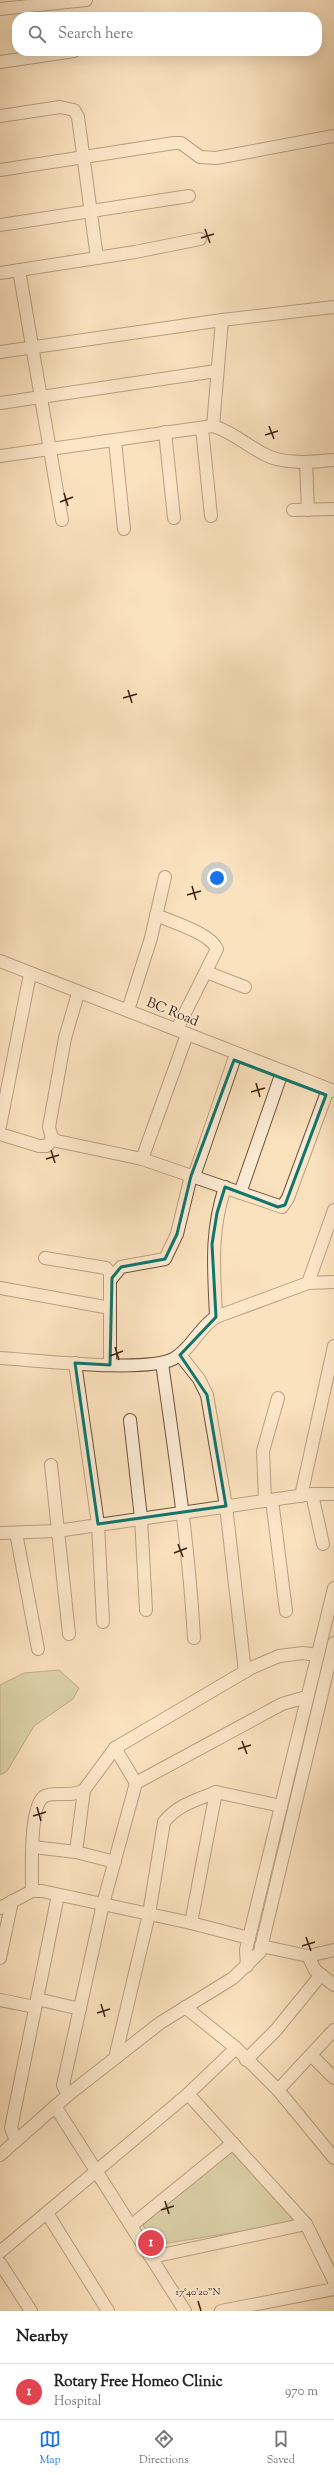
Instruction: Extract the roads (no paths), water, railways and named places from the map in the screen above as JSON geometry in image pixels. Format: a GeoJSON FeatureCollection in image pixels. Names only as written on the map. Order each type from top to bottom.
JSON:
{"type":"FeatureCollection","features":[{"type":"Feature","properties":{"kind":"street"},"geometry":{"type":"LineString","coordinates":[[0,9],[86,0]]}},
{"type":"Feature","properties":{"kind":"street"},"geometry":{"type":"LineString","coordinates":[[0,62],[40,56]]}},
{"type":"Feature","properties":{"kind":"street"},"geometry":{"type":"LineString","coordinates":[[0,116],[60,107],[74,110],[78,117],[97,258]]}},
{"type":"Feature","properties":{"kind":"street"},"geometry":{"type":"LineString","coordinates":[[0,170],[174,143],[181,143],[200,157],[216,158],[334,136]]}},
{"type":"Feature","properties":{"kind":"street"},"geometry":{"type":"LineString","coordinates":[[0,225],[189,196]]}},
{"type":"Feature","properties":{"kind":"street"},"geometry":{"type":"LineString","coordinates":[[0,273],[97,258],[200,239]]}},
{"type":"Feature","properties":{"kind":"street"},"geometry":{"type":"LineString","coordinates":[[19,270],[39,398],[62,520]]}},
{"type":"Feature","properties":{"kind":"street"},"geometry":{"type":"LineString","coordinates":[[0,352],[222,320],[334,307]]}},
{"type":"Feature","properties":{"kind":"street"},"geometry":{"type":"LineString","coordinates":[[211,516],[207,427],[222,320]]}},
{"type":"Feature","properties":{"kind":"street"},"geometry":{"type":"LineString","coordinates":[[0,403],[216,371]]}},
{"type":"Feature","properties":{"kind":"street"},"geometry":{"type":"LineString","coordinates":[[0,456],[207,427],[227,430],[264,455],[274,458],[306,462],[334,460]]}},
{"type":"Feature","properties":{"kind":"street"},"geometry":{"type":"LineString","coordinates":[[165,432],[174,518]]}},
{"type":"Feature","properties":{"kind":"street"},"geometry":{"type":"LineString","coordinates":[[115,441],[124,529]]}},
{"type":"Feature","properties":{"kind":"street"},"geometry":{"type":"LineString","coordinates":[[306,462],[308,510]]}},
{"type":"Feature","properties":{"kind":"street"},"geometry":{"type":"LineString","coordinates":[[293,510],[334,509]]}},
{"type":"Feature","properties":{"kind":"street"},"geometry":{"type":"LineString","coordinates":[[128,1010],[151,938],[165,877]]}},
{"type":"Feature","properties":{"kind":"street"},"geometry":{"type":"LineString","coordinates":[[156,915],[207,937],[215,943],[217,949],[177,1029]]}},
{"type":"Feature","properties":{"kind":"street","name":"BC Road"},"geometry":{"type":"LineString","coordinates":[[0,961],[184,1040],[280,1078],[331,1095]]}},
{"type":"Feature","properties":{"kind":"street","name":"BC Road"},"geometry":{"type":"LineString","coordinates":[[0,969],[82,997],[128,1010],[177,1029],[331,1095]]}},
{"type":"Feature","properties":{"kind":"street"},"geometry":{"type":"LineString","coordinates":[[206,972],[245,987]]}},
{"type":"Feature","properties":{"kind":"street"},"geometry":{"type":"LineString","coordinates":[[0,1126],[29,979]]}},
{"type":"Feature","properties":{"kind":"street"},"geometry":{"type":"LineString","coordinates":[[52,1138],[50,1133],[50,1120],[65,1038],[82,997]]}},
{"type":"Feature","properties":{"kind":"street"},"geometry":{"type":"LineString","coordinates":[[142,1159],[184,1040]]}},
{"type":"Feature","properties":{"kind":"street"},"geometry":{"type":"LineString","coordinates":[[112,1278],[121,1267],[165,1259],[177,1234],[191,1176],[194,1176],[234,1060]]}},
{"type":"Feature","properties":{"kind":"street"},"geometry":{"type":"LineString","coordinates":[[240,1193],[280,1078]]}},
{"type":"Feature","properties":{"kind":"street"},"geometry":{"type":"LineString","coordinates":[[52,1138],[142,1159],[194,1176],[278,1207],[285,1205],[331,1095]]}},
{"type":"Feature","properties":{"kind":"street"},"geometry":{"type":"LineString","coordinates":[[0,1134],[39,1146],[47,1146],[52,1138]]}},
{"type":"Feature","properties":{"kind":"street"},"geometry":{"type":"LineString","coordinates":[[216,1317],[212,1244],[217,1213],[225,1188]]}},
{"type":"Feature","properties":{"kind":"street"},"geometry":{"type":"LineString","coordinates":[[308,1283],[334,1210]]}},
{"type":"Feature","properties":{"kind":"street"},"geometry":{"type":"LineString","coordinates":[[45,1258],[106,1268],[112,1278],[110,1308],[110,1365]]}},
{"type":"Feature","properties":{"kind":"street"},"geometry":{"type":"LineString","coordinates":[[0,1358],[110,1365],[162,1363],[180,1355],[210,1321],[216,1317],[308,1283],[334,1282]]}},
{"type":"Feature","properties":{"kind":"street"},"geometry":{"type":"LineString","coordinates":[[0,1288],[110,1308]]}},
{"type":"Feature","properties":{"kind":"street"},"geometry":{"type":"LineString","coordinates":[[323,1544],[306,1495],[334,1346]]}},
{"type":"Feature","properties":{"kind":"street"},"geometry":{"type":"LineString","coordinates":[[180,1355],[199,1379],[206,1395],[226,1506],[245,1672]]}},
{"type":"Feature","properties":{"kind":"street"},"geometry":{"type":"LineString","coordinates":[[75,1363],[98,1524],[103,1622]]}},
{"type":"Feature","properties":{"kind":"street"},"geometry":{"type":"LineString","coordinates":[[162,1363],[192,1597],[194,1638]]}},
{"type":"Feature","properties":{"kind":"street"},"geometry":{"type":"LineString","coordinates":[[278,1398],[263,1451],[268,1500],[286,1611]]}},
{"type":"Feature","properties":{"kind":"street"},"geometry":{"type":"LineString","coordinates":[[130,1420],[141,1518],[146,1610]]}},
{"type":"Feature","properties":{"kind":"street"},"geometry":{"type":"LineString","coordinates":[[51,1465],[69,1634]]}},
{"type":"Feature","properties":{"kind":"street"},"geometry":{"type":"LineString","coordinates":[[0,1533],[57,1531],[268,1500],[306,1495],[334,1494]]}},
{"type":"Feature","properties":{"kind":"street"},"geometry":{"type":"LineString","coordinates":[[16,1533],[38,1649]]}},
{"type":"Feature","properties":{"kind":"street"},"geometry":{"type":"LineString","coordinates":[[247,1966],[246,1950],[306,1697],[334,1588]]}},
{"type":"Feature","properties":{"kind":"street"},"geometry":{"type":"LineString","coordinates":[[0,2154],[68,2094],[185,2007],[218,1988],[247,1966],[260,1952],[332,1665],[334,1644]]}},
{"type":"Feature","properties":{"kind":"street"},"geometry":{"type":"LineString","coordinates":[[76,1852],[84,1790],[115,1748],[245,1672],[279,1656],[303,1653],[317,1655]]}},
{"type":"Feature","properties":{"kind":"street"},"geometry":{"type":"LineString","coordinates":[[136,1783],[282,1704],[306,1697]]}},
{"type":"Feature","properties":{"kind":"street"},"geometry":{"type":"LineString","coordinates":[[68,2094],[63,2085],[103,1904],[136,1783],[115,1748]]}},
{"type":"Feature","properties":{"kind":"street"},"geometry":{"type":"LineString","coordinates":[[32,1891],[34,1823],[39,1801],[49,1795],[71,1795],[84,1790]]}},
{"type":"Feature","properties":{"kind":"street"},"geometry":{"type":"LineString","coordinates":[[115,2058],[149,1914],[164,1822],[171,1814],[182,1806],[216,1792],[281,1806]]}},
{"type":"Feature","properties":{"kind":"street"},"geometry":{"type":"LineString","coordinates":[[191,1923],[216,1792]]}},
{"type":"Feature","properties":{"kind":"street"},"geometry":{"type":"LineString","coordinates":[[33,1847],[76,1852],[115,1862]]}},
{"type":"Feature","properties":{"kind":"street"},"geometry":{"type":"LineString","coordinates":[[0,1908],[32,1891],[103,1904],[191,1923],[249,1938]]}},
{"type":"Feature","properties":{"kind":"street"},"geometry":{"type":"LineString","coordinates":[[16,2141],[11,2128],[58,1895]]}},
{"type":"Feature","properties":{"kind":"street"},"geometry":{"type":"LineString","coordinates":[[0,1958],[12,1901]]}},
{"type":"Feature","properties":{"kind":"street"},"geometry":{"type":"LineString","coordinates":[[261,1946],[308,1956],[334,1950]]}},
{"type":"Feature","properties":{"kind":"street"},"geometry":{"type":"LineString","coordinates":[[308,1956],[310,1963],[320,1976],[334,1985]]}},
{"type":"Feature","properties":{"kind":"street"},"geometry":{"type":"LineString","coordinates":[[246,2060],[276,2030],[320,1976]]}},
{"type":"Feature","properties":{"kind":"street"},"geometry":{"type":"LineString","coordinates":[[0,2000],[80,2009]]}},
{"type":"Feature","properties":{"kind":"street"},"geometry":{"type":"LineString","coordinates":[[185,2007],[236,2048],[246,2060],[278,2090],[334,2158]]}},
{"type":"Feature","properties":{"kind":"street"},"geometry":{"type":"LineString","coordinates":[[278,2090],[334,2030]]}},
{"type":"Feature","properties":{"kind":"street"},"geometry":{"type":"LineString","coordinates":[[0,2252],[188,2094],[236,2048]]}},
{"type":"Feature","properties":{"kind":"street"},"geometry":{"type":"LineString","coordinates":[[311,2055],[334,2078]]}},
{"type":"Feature","properties":{"kind":"street"},"geometry":{"type":"LineString","coordinates":[[188,2094],[306,2224],[334,2281]]}},
{"type":"Feature","properties":{"kind":"street"},"geometry":{"type":"LineString","coordinates":[[55,2106],[132,2225],[185,2311]]}},
{"type":"Feature","properties":{"kind":"street"},"geometry":{"type":"LineString","coordinates":[[132,2225],[233,2144]]}},
{"type":"Feature","properties":{"kind":"street"},"geometry":{"type":"LineString","coordinates":[[47,2213],[108,2311]]}},
{"type":"Feature","properties":{"kind":"street"},"geometry":{"type":"LineString","coordinates":[[152,2257],[306,2224]]}},
{"type":"Feature","properties":{"kind":"street"},"geometry":{"type":"LineString","coordinates":[[0,2263],[31,2311]]}},
{"type":"Feature","properties":{"kind":"street"},"geometry":{"type":"LineString","coordinates":[[221,2311],[334,2289]]}},
{"type":"Feature","properties":{"kind":"place","name":"Rotary Free Homeo Clinic"},"geometry":{"type":"Point","coordinates":[151,2243]}}]}
